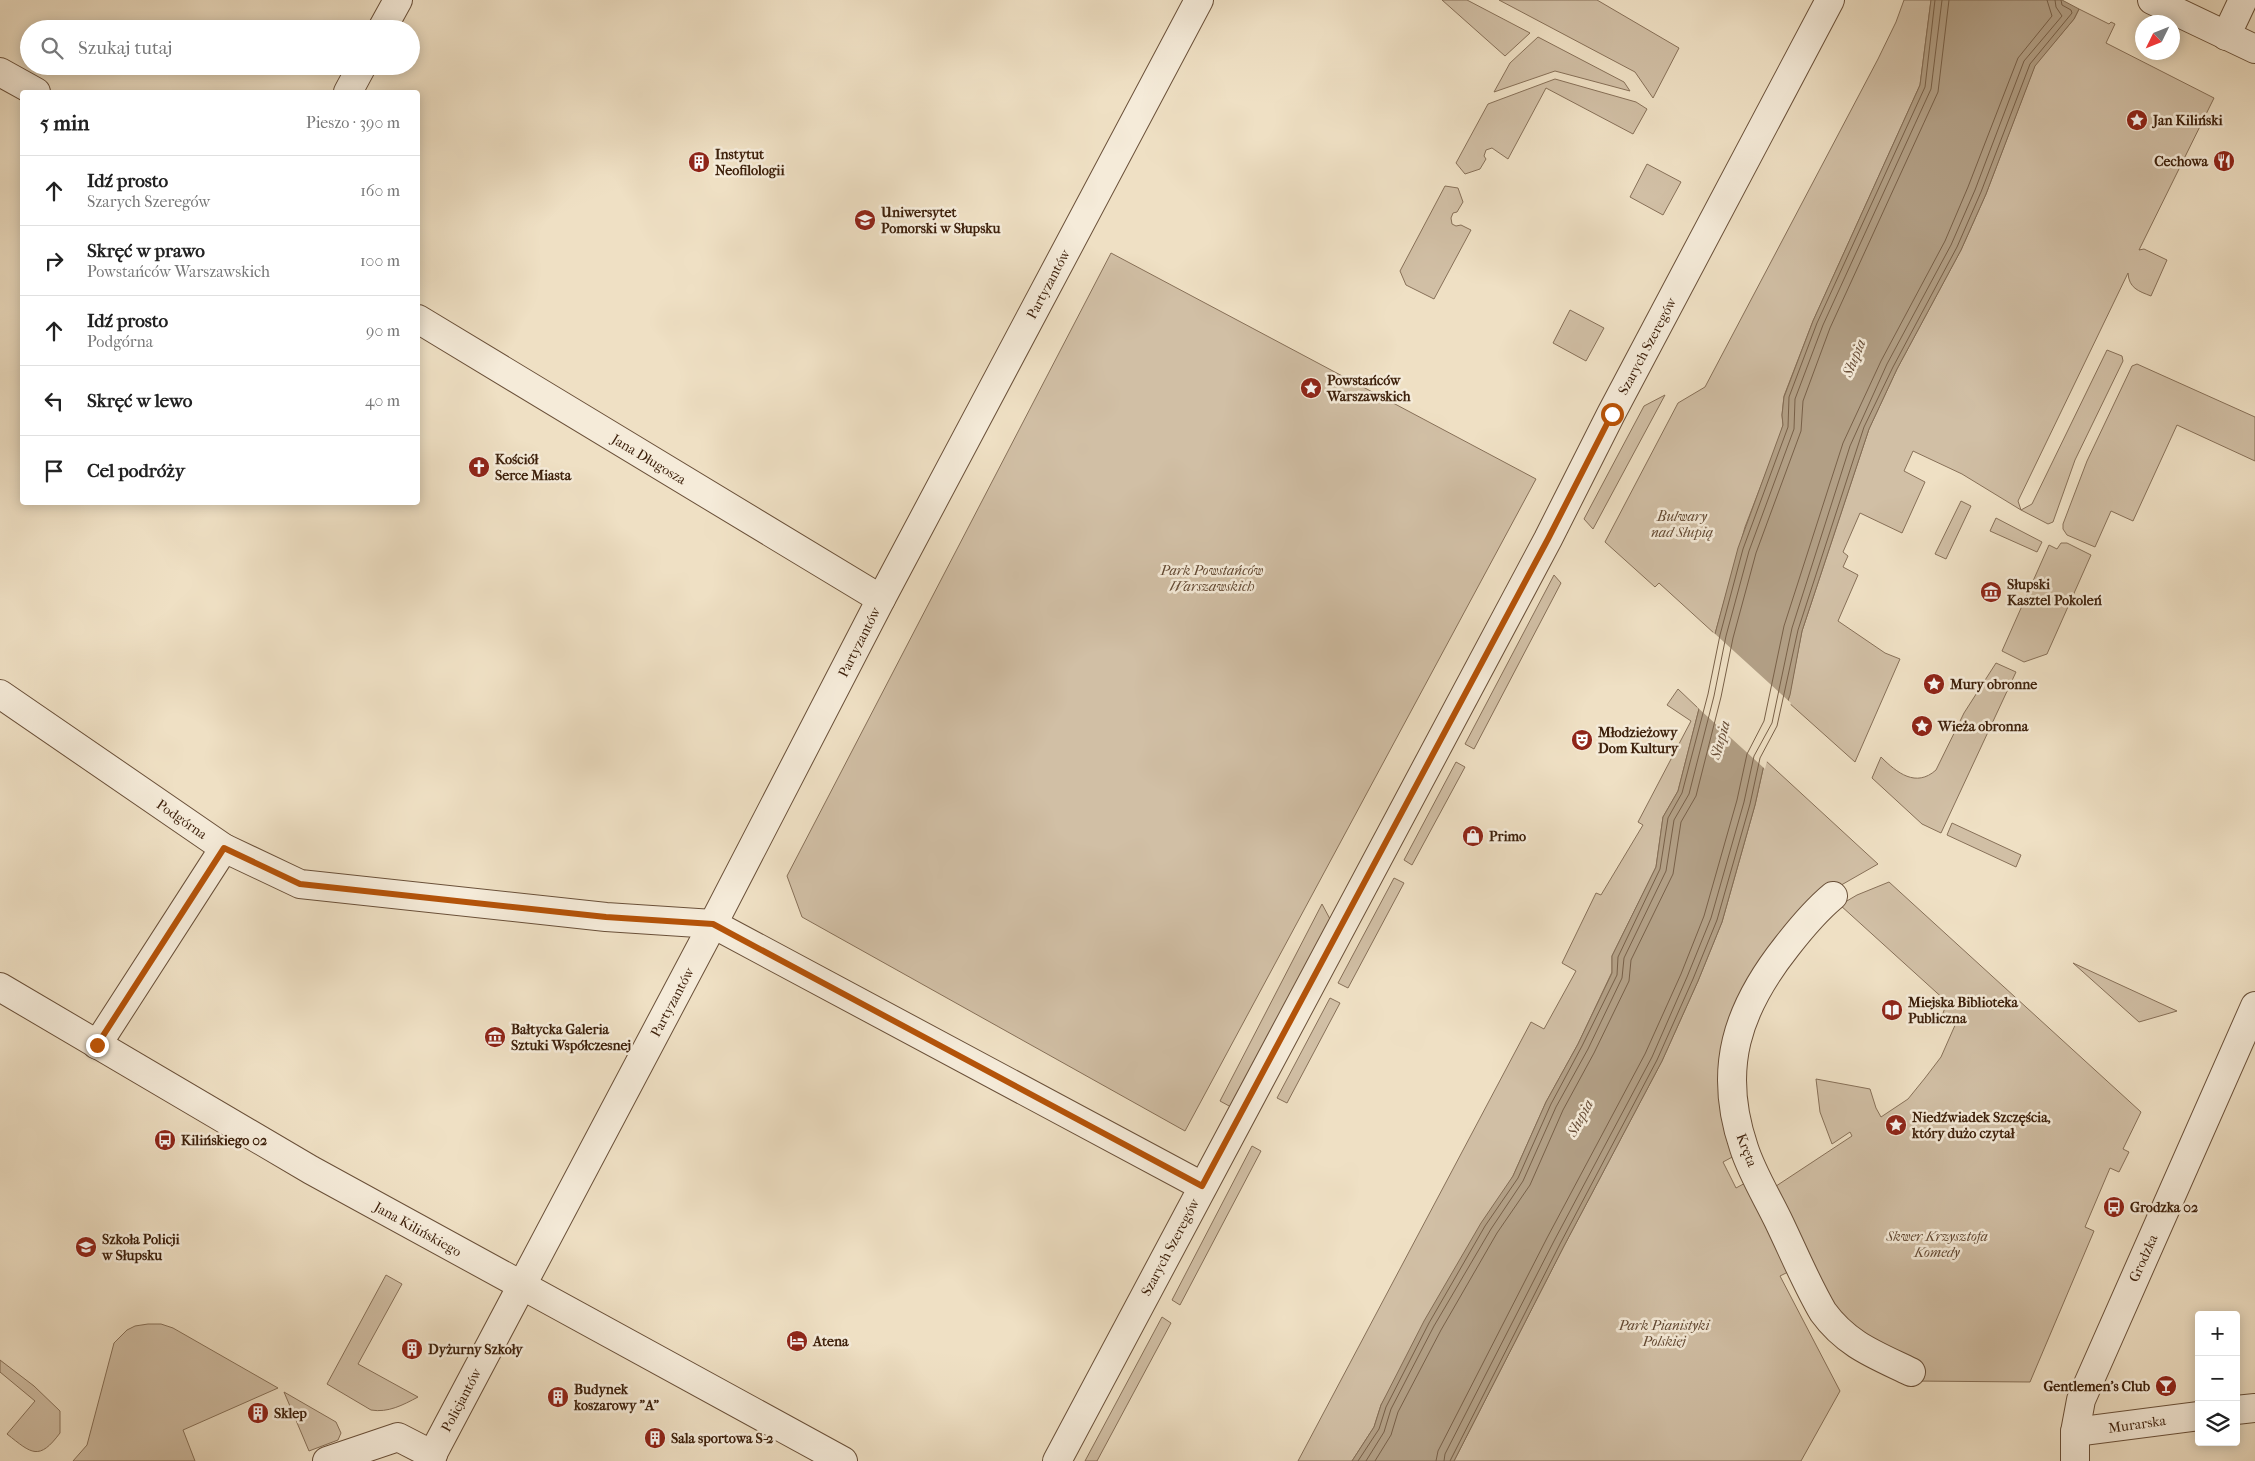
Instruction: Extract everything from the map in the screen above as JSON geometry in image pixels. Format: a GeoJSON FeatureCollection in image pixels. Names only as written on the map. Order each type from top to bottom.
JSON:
{"type":"FeatureCollection","features":[{"type":"Feature","properties":{"kind":"street"},"geometry":{"type":"LineString","coordinates":[[387,20],[398,0]]}},
{"type":"Feature","properties":{"kind":"street","name":"Partyzantów"},"geometry":{"type":"LineString","coordinates":[[521,1286],[713,924],[881,599],[1199,0]]}},
{"type":"Feature","properties":{"kind":"street","name":"Szarych Szeregów"},"geometry":{"type":"LineString","coordinates":[[1057,1461],[1544,548],[1620,396],[1830,0]]}},
{"type":"Feature","properties":{"kind":"street"},"geometry":{"type":"LineString","coordinates":[[2152,0],[2255,49]]}},
{"type":"Feature","properties":{"kind":"street"},"geometry":{"type":"LineString","coordinates":[[2226,36],[2242,0]]}},
{"type":"Feature","properties":{"kind":"street"},"geometry":{"type":"LineString","coordinates":[[0,72],[32,90]]}},
{"type":"Feature","properties":{"kind":"street"},"geometry":{"type":"LineString","coordinates":[[349,90],[357,75]]}},
{"type":"Feature","properties":{"kind":"street","name":"Jana Długosza"},"geometry":{"type":"LineString","coordinates":[[420,319],[881,599]]}},
{"type":"Feature","properties":{"kind":"street","name":"Podgórna"},"geometry":{"type":"LineString","coordinates":[[0,694],[224,848],[300,884],[606,917],[713,924]]}},
{"type":"Feature","properties":{"kind":"street"},"geometry":{"type":"LineString","coordinates":[[97,1045],[224,848]]}},
{"type":"Feature","properties":{"kind":"street","name":"Kręta"},"geometry":{"type":"LineString","coordinates":[[1833,896],[1814,912],[1774,963],[1762,981],[1741,1022],[1733,1062],[1734,1105],[1744,1149],[1823,1312],[1834,1327],[1855,1345],[1911,1372]]}},
{"type":"Feature","properties":{"kind":"street"},"geometry":{"type":"LineString","coordinates":[[713,924],[1202,1186]]}},
{"type":"Feature","properties":{"kind":"street","name":"Jana Kilińskiego"},"geometry":{"type":"LineString","coordinates":[[0,987],[311,1170],[843,1461]]}},
{"type":"Feature","properties":{"kind":"street","name":"Grodzka"},"geometry":{"type":"LineString","coordinates":[[2075,1461],[2075,1432],[2081,1400],[2255,1006]]}},
{"type":"Feature","properties":{"kind":"street","name":"Policjantów"},"geometry":{"type":"LineString","coordinates":[[431,1458],[521,1286]]}},
{"type":"Feature","properties":{"kind":"street"},"geometry":{"type":"LineString","coordinates":[[2240,1410],[2255,1408]]}},
{"type":"Feature","properties":{"kind":"street","name":"Murarska"},"geometry":{"type":"LineString","coordinates":[[2075,1432],[2195,1417]]}},
{"type":"Feature","properties":{"kind":"street"},"geometry":{"type":"LineString","coordinates":[[327,1461],[398,1436],[431,1458]]}},
{"type":"Feature","properties":{"kind":"green space"},"geometry":{"type":"Polygon","coordinates":[[[1442,0],[1467,0],[1530,33],[1505,56],[1442,0]]]}},
{"type":"Feature","properties":{"kind":"green space"},"geometry":{"type":"Polygon","coordinates":[[[1499,0],[1597,0],[1679,48],[1653,98],[1635,72],[1499,0]]]}},
{"type":"Feature","properties":{"kind":"green space","name":"Bulwary nad Słupią"},"geometry":{"type":"Polygon","coordinates":[[[1904,0],[1931,0],[1920,85],[1813,321],[1784,396],[1783,425],[1779,439],[1745,527],[1715,634],[1659,583],[1655,587],[1605,542],[1678,403],[1705,387],[1878,59],[1896,22],[1904,0]]]}},
{"type":"Feature","properties":{"kind":"green space"},"geometry":{"type":"Polygon","coordinates":[[[2079,9],[2109,24],[2111,22],[2115,24],[2106,43],[2135,58],[2135,60],[2139,60],[2214,98],[2139,250],[2144,249],[2167,260],[2151,296],[2132,286],[2128,273],[2018,501],[2021,510],[1962,474],[1913,451],[1904,471],[1925,482],[1902,533],[1860,513],[1843,552],[1848,556],[1843,567],[1858,575],[1838,621],[1885,653],[1900,659],[1855,762],[1788,702],[1802,631],[1869,429],[1897,369],[1961,250],[1986,194],[2035,65],[2074,19],[2079,9]]]}},
{"type":"Feature","properties":{"kind":"green space"},"geometry":{"type":"Polygon","coordinates":[[[1538,37],[1624,82],[1630,91],[1555,71],[1494,92],[1510,63],[1538,37]]]}},
{"type":"Feature","properties":{"kind":"green space"},"geometry":{"type":"Polygon","coordinates":[[[1555,79],[1636,102],[1647,109],[1633,134],[1546,88],[1508,159],[1492,148],[1486,150],[1484,156],[1486,159],[1480,169],[1465,174],[1456,163],[1488,104],[1555,79]]]}},
{"type":"Feature","properties":{"kind":"green space"},"geometry":{"type":"Polygon","coordinates":[[[1647,164],[1681,182],[1663,215],[1630,197],[1647,164]]]}},
{"type":"Feature","properties":{"kind":"green space"},"geometry":{"type":"Polygon","coordinates":[[[1445,186],[1458,188],[1463,202],[1457,212],[1453,213],[1451,218],[1452,224],[1456,226],[1461,225],[1471,230],[1434,299],[1406,285],[1400,271],[1445,186]]]}},
{"type":"Feature","properties":{"kind":"green space","name":"Park Powstańców Warszawskich"},"geometry":{"type":"Polygon","coordinates":[[[1111,253],[1536,479],[1185,1131],[802,917],[787,876],[1111,253]]]}},
{"type":"Feature","properties":{"kind":"green space"},"geometry":{"type":"Polygon","coordinates":[[[1570,310],[1604,328],[1586,361],[1553,343],[1570,310]]]}},
{"type":"Feature","properties":{"kind":"green space"},"geometry":{"type":"Polygon","coordinates":[[[2107,350],[2122,356],[2123,361],[2075,460],[2053,522],[2048,524],[2021,510],[2032,504],[2107,350]]]}},
{"type":"Feature","properties":{"kind":"green space"},"geometry":{"type":"Polygon","coordinates":[[[2137,364],[2255,417],[2255,461],[2177,425],[2133,521],[2111,511],[2095,547],[2067,535],[2063,529],[2063,524],[2087,461],[2132,366],[2137,364]]]}},
{"type":"Feature","properties":{"kind":"green space"},"geometry":{"type":"Polygon","coordinates":[[[1665,395],[1593,529],[1584,519],[1644,406],[1665,395]]]}},
{"type":"Feature","properties":{"kind":"green space"},"geometry":{"type":"Polygon","coordinates":[[[1961,501],[1971,506],[1946,559],[1935,554],[1961,501]]]}},
{"type":"Feature","properties":{"kind":"green space"},"geometry":{"type":"Polygon","coordinates":[[[1996,518],[2042,542],[2037,552],[1990,531],[1996,518]]]}},
{"type":"Feature","properties":{"kind":"green space"},"geometry":{"type":"Polygon","coordinates":[[[2061,543],[2067,543],[2091,555],[2047,654],[2024,662],[2002,651],[2049,545],[2057,549],[2061,543]]]}},
{"type":"Feature","properties":{"kind":"green space"},"geometry":{"type":"Polygon","coordinates":[[[1554,575],[1561,583],[1474,749],[1465,744],[1554,575]]]}},
{"type":"Feature","properties":{"kind":"green space"},"geometry":{"type":"Polygon","coordinates":[[[1996,663],[2016,672],[1941,833],[1922,824],[1872,778],[1881,757],[1900,773],[1914,778],[1921,778],[1936,770],[1964,713],[1996,663]]]}},
{"type":"Feature","properties":{"kind":"green space"},"geometry":{"type":"Polygon","coordinates":[[[1678,689],[1699,709],[1678,791],[1663,817],[1656,867],[1612,956],[1612,972],[1578,1044],[1546,1102],[1513,1176],[1381,1405],[1374,1427],[1352,1461],[1298,1461],[1531,1022],[1544,1029],[1576,971],[1562,963],[1596,893],[1601,895],[1643,825],[1638,822],[1691,721],[1667,705],[1678,689]]]}},
{"type":"Feature","properties":{"kind":"green space"},"geometry":{"type":"Polygon","coordinates":[[[1765,760],[1878,864],[1815,900],[1751,984],[1738,1154],[1723,1162],[1736,1188],[1749,1181],[1758,1198],[1852,1136],[1850,1132],[1832,1144],[1820,1112],[1816,1079],[1870,1089],[1881,1117],[1908,1099],[1941,1057],[1956,1023],[1943,1019],[1942,1016],[1947,1002],[1840,905],[1857,895],[1889,882],[2141,1112],[2123,1149],[2129,1152],[2119,1172],[2110,1168],[2085,1227],[2094,1231],[2030,1382],[1913,1381],[1792,1270],[1780,1276],[1840,1391],[1801,1461],[1454,1461],[1564,1246],[1662,1061],[1698,981],[1722,922],[1755,805],[1765,760]]]}},
{"type":"Feature","properties":{"kind":"green space"},"geometry":{"type":"Polygon","coordinates":[[[1456,762],[1465,767],[1412,865],[1404,860],[1456,762]]]}},
{"type":"Feature","properties":{"kind":"green space"},"geometry":{"type":"Polygon","coordinates":[[[1952,823],[2021,855],[2016,867],[1947,835],[1952,823]]]}},
{"type":"Feature","properties":{"kind":"green space"},"geometry":{"type":"Polygon","coordinates":[[[1394,878],[1404,883],[1348,988],[1338,983],[1394,878]]]}},
{"type":"Feature","properties":{"kind":"green space"},"geometry":{"type":"Polygon","coordinates":[[[1322,904],[1330,919],[1231,1107],[1220,1101],[1322,904]]]}},
{"type":"Feature","properties":{"kind":"green space"},"geometry":{"type":"Polygon","coordinates":[[[2073,963],[2177,1011],[2139,1022],[2073,963]]]}},
{"type":"Feature","properties":{"kind":"green space"},"geometry":{"type":"Polygon","coordinates":[[[1330,998],[1340,1003],[1287,1103],[1277,1098],[1330,998]]]}},
{"type":"Feature","properties":{"kind":"green space"},"geometry":{"type":"Polygon","coordinates":[[[1252,1146],[1261,1151],[1180,1305],[1172,1300],[1252,1146]]]}},
{"type":"Feature","properties":{"kind":"green space"},"geometry":{"type":"Polygon","coordinates":[[[386,1275],[402,1284],[358,1364],[418,1397],[395,1408],[377,1411],[371,1410],[327,1384],[386,1275]]]}},
{"type":"Feature","properties":{"kind":"green space"},"geometry":{"type":"Polygon","coordinates":[[[1162,1317],[1171,1323],[1097,1461],[1085,1461],[1162,1317]]]}},
{"type":"Feature","properties":{"kind":"green space"},"geometry":{"type":"Polygon","coordinates":[[[161,1324],[173,1328],[278,1388],[183,1430],[195,1461],[73,1461],[87,1445],[114,1343],[127,1330],[135,1326],[161,1324]]]}},
{"type":"Feature","properties":{"kind":"green space"},"geometry":{"type":"Polygon","coordinates":[[[0,1360],[34,1386],[60,1411],[60,1433],[53,1442],[41,1451],[29,1450],[7,1434],[35,1401],[0,1372],[0,1360]]]}},
{"type":"Feature","properties":{"kind":"green space"},"geometry":{"type":"Polygon","coordinates":[[[284,1392],[336,1422],[341,1433],[338,1440],[309,1451],[284,1392]]]}},
{"type":"Feature","properties":{"kind":"water","name":"Słupia"},"geometry":{"type":"Polygon","coordinates":[[[1931,0],[2062,0],[2079,9],[2074,19],[2035,66],[1986,194],[1961,250],[1897,369],[1869,429],[1802,631],[1790,695],[1765,760],[1755,805],[1722,922],[1662,1061],[1564,1246],[1454,1461],[1352,1461],[1374,1427],[1381,1405],[1424,1321],[1481,1223],[1513,1176],[1546,1102],[1578,1044],[1612,973],[1612,956],[1656,867],[1663,817],[1678,791],[1703,693],[1715,634],[1738,548],[1783,425],[1784,397],[1813,321],[1920,85],[1931,0]]]}},
{"type":"Feature","properties":{"kind":"pier"},"geometry":{"type":"Polygon","coordinates":[[[1713,632],[1791,703],[1784,729],[1767,761],[1765,769],[1697,707],[1713,632]]]}},
{"type":"Feature","properties":{"kind":"place","name":"Jan Kiliński"},"geometry":{"type":"Point","coordinates":[2137,120]}},
{"type":"Feature","properties":{"kind":"place","name":"Cechowa"},"geometry":{"type":"Point","coordinates":[2224,161]}},
{"type":"Feature","properties":{"kind":"place","name":"Instytut Neofilologii"},"geometry":{"type":"Point","coordinates":[699,162]}},
{"type":"Feature","properties":{"kind":"place","name":"Uniwersytet Pomorski w Słupsku"},"geometry":{"type":"Point","coordinates":[865,220]}},
{"type":"Feature","properties":{"kind":"place","name":"Powstańców Warszawskich"},"geometry":{"type":"Point","coordinates":[1311,388]}},
{"type":"Feature","properties":{"kind":"place","name":"Kościół Serce Miasta"},"geometry":{"type":"Point","coordinates":[479,467]}},
{"type":"Feature","properties":{"kind":"place","name":"Słupski Kasztel Pokoleń"},"geometry":{"type":"Point","coordinates":[1991,592]}},
{"type":"Feature","properties":{"kind":"place","name":"Mury obronne"},"geometry":{"type":"Point","coordinates":[1934,684]}},
{"type":"Feature","properties":{"kind":"place","name":"Wieża obronna"},"geometry":{"type":"Point","coordinates":[1922,726]}},
{"type":"Feature","properties":{"kind":"place","name":"Młodzieżowy Dom Kultury"},"geometry":{"type":"Point","coordinates":[1582,740]}},
{"type":"Feature","properties":{"kind":"place","name":"Primo"},"geometry":{"type":"Point","coordinates":[1473,836]}},
{"type":"Feature","properties":{"kind":"place","name":"Miejska Biblioteka Publiczna"},"geometry":{"type":"Point","coordinates":[1892,1010]}},
{"type":"Feature","properties":{"kind":"place","name":"Bałtycka Galeria Sztuki Współczesnej"},"geometry":{"type":"Point","coordinates":[495,1037]}},
{"type":"Feature","properties":{"kind":"place","name":"Niedźwiadek Szczęścia, który dużo czytał"},"geometry":{"type":"Point","coordinates":[1896,1125]}},
{"type":"Feature","properties":{"kind":"place","name":"Kilińskiego 02"},"geometry":{"type":"Point","coordinates":[165,1140]}},
{"type":"Feature","properties":{"kind":"place","name":"Grodzka 02"},"geometry":{"type":"Point","coordinates":[2114,1207]}},
{"type":"Feature","properties":{"kind":"place","name":"Szkoła Policji w Słupsku"},"geometry":{"type":"Point","coordinates":[86,1247]}},
{"type":"Feature","properties":{"kind":"place","name":"Atena"},"geometry":{"type":"Point","coordinates":[797,1341]}},
{"type":"Feature","properties":{"kind":"place","name":"Dyżurny Szkoły"},"geometry":{"type":"Point","coordinates":[412,1349]}},
{"type":"Feature","properties":{"kind":"place","name":"Gentlemen's Club"},"geometry":{"type":"Point","coordinates":[2166,1386]}},
{"type":"Feature","properties":{"kind":"place","name":"Budynek koszarowy \"A\""},"geometry":{"type":"Point","coordinates":[558,1397]}},
{"type":"Feature","properties":{"kind":"place","name":"Sklep"},"geometry":{"type":"Point","coordinates":[258,1413]}},
{"type":"Feature","properties":{"kind":"place","name":"Sala sportowa S-2"},"geometry":{"type":"Point","coordinates":[655,1438]}},
{"type":"Feature","properties":{"kind":"route"},"geometry":{"type":"LineString","coordinates":[[97,1045],[224,848],[300,884],[606,917],[713,924],[1202,1186],[1548,539],[1612,414]]}},
{"type":"Feature","properties":{"kind":"park label","name":"Skwer Krzysztofa Komedy"},"geometry":{"type":"Point","coordinates":[1937,1244]}},
{"type":"Feature","properties":{"kind":"park label","name":"Park Pianistyki Polskiej"},"geometry":{"type":"Point","coordinates":[1664,1334]}}]}
